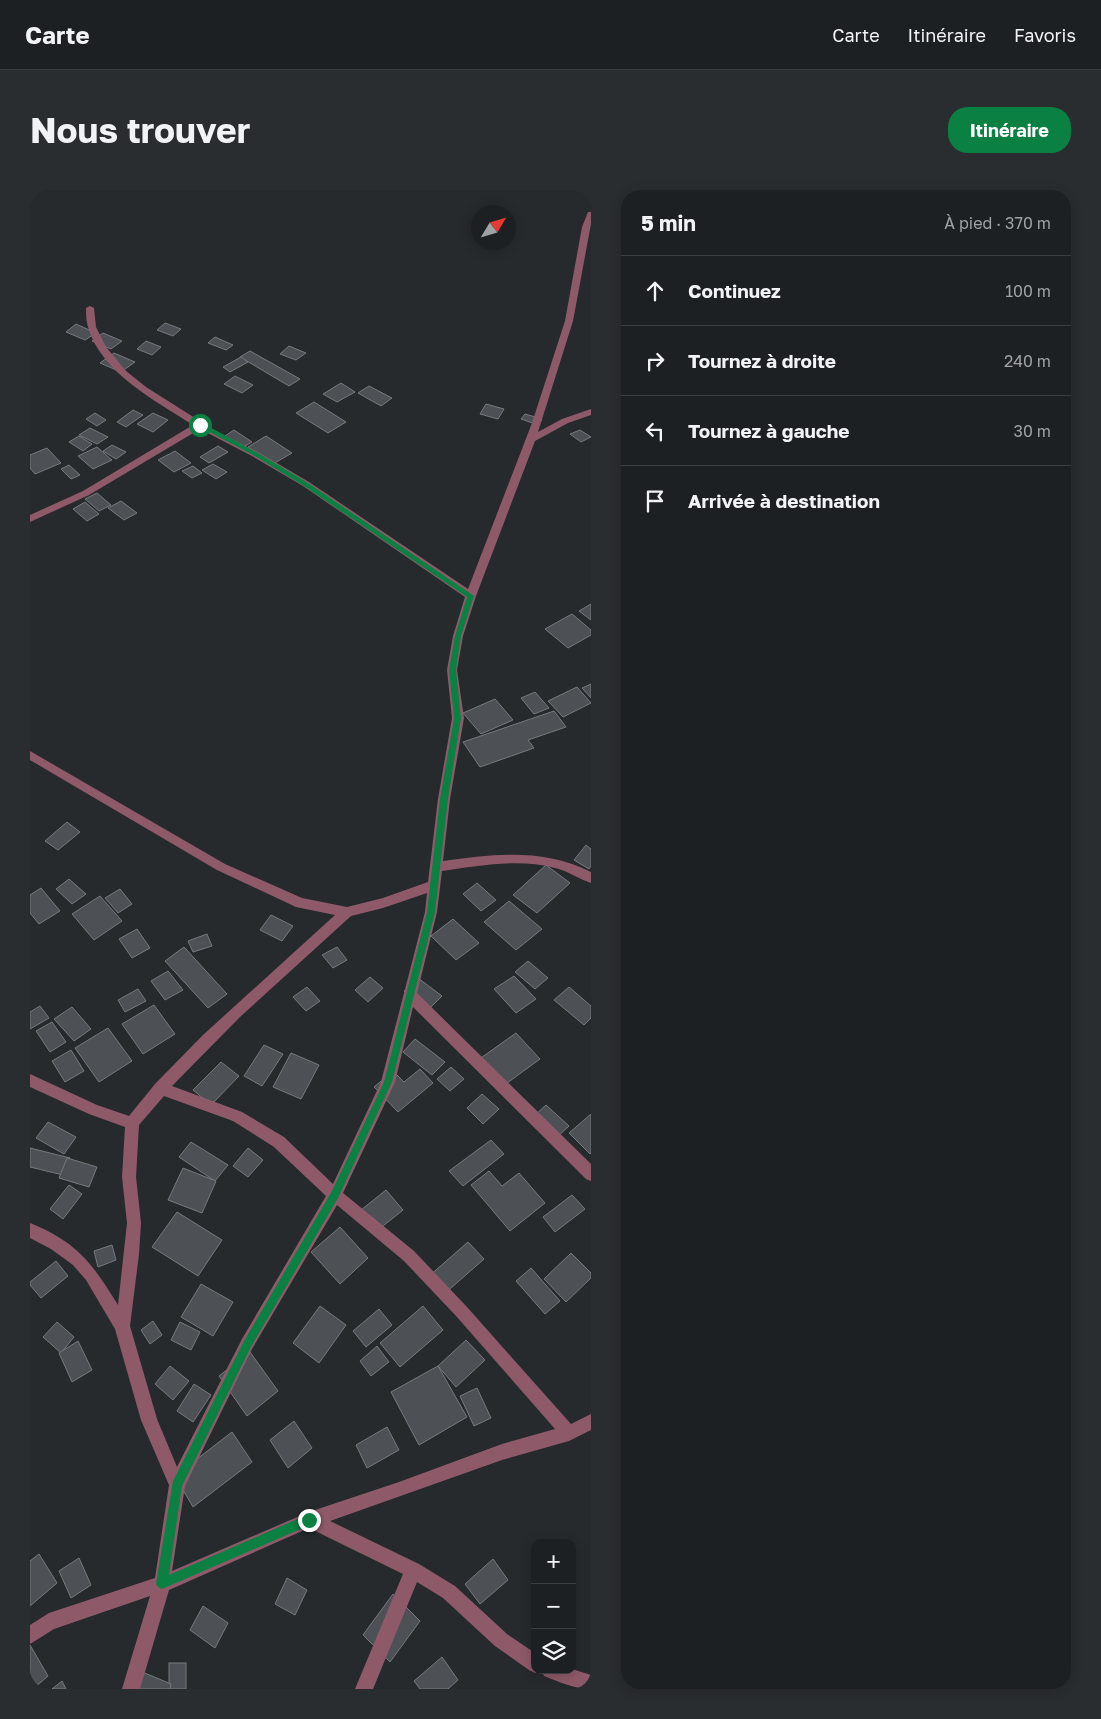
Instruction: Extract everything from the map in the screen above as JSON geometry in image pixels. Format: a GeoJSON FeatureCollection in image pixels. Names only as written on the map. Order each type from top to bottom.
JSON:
{"type":"FeatureCollection","features":[{"type":"Feature","properties":{"kind":"street"},"geometry":{"type":"LineString","coordinates":[[132,1689],[162,1584],[177,1485],[247,1344],[335,1194],[388,1082],[431,912],[444,799],[458,718],[452,670],[458,636],[471,596],[530,440],[569,320],[586,227],[591,214]]}},
{"type":"Feature","properties":{"kind":"street"},"geometry":{"type":"LineString","coordinates":[[90,308],[92,327],[102,348],[123,374],[200,425],[294,476],[471,596]]}},
{"type":"Feature","properties":{"kind":"street"},"geometry":{"type":"LineString","coordinates":[[530,440],[565,421],[591,412]]}},
{"type":"Feature","properties":{"kind":"street"},"geometry":{"type":"LineString","coordinates":[[30,519],[86,493],[200,425]]}},
{"type":"Feature","properties":{"kind":"street"},"geometry":{"type":"LineString","coordinates":[[30,754],[221,867],[300,904],[347,912],[383,903],[435,885]]}},
{"type":"Feature","properties":{"kind":"street"},"geometry":{"type":"LineString","coordinates":[[437,867],[503,858],[547,860],[581,872],[591,878]]}},
{"type":"Feature","properties":{"kind":"street"},"geometry":{"type":"LineString","coordinates":[[122,1326],[132,1254],[134,1223],[128,1177],[132,1123],[160,1088],[243,1004],[347,912]]}},
{"type":"Feature","properties":{"kind":"street"},"geometry":{"type":"LineString","coordinates":[[409,994],[591,1174]]}},
{"type":"Feature","properties":{"kind":"street"},"geometry":{"type":"LineString","coordinates":[[30,1080],[94,1110],[132,1123]]}},
{"type":"Feature","properties":{"kind":"street"},"geometry":{"type":"LineString","coordinates":[[160,1088],[237,1116],[279,1142],[335,1194],[409,1256],[462,1312],[569,1433]]}},
{"type":"Feature","properties":{"kind":"street"},"geometry":{"type":"LineString","coordinates":[[30,1230],[56,1244],[78,1260],[91,1275],[122,1326],[149,1420],[177,1485]]}},
{"type":"Feature","properties":{"kind":"street"},"geometry":{"type":"LineString","coordinates":[[30,1635],[49,1622],[162,1584],[309,1520],[399,1490],[502,1452],[569,1433],[591,1422]]}},
{"type":"Feature","properties":{"kind":"street"},"geometry":{"type":"LineString","coordinates":[[309,1520],[413,1570],[449,1592],[501,1640],[531,1661]]}},
{"type":"Feature","properties":{"kind":"street"},"geometry":{"type":"LineString","coordinates":[[364,1689],[413,1570]]}},
{"type":"Feature","properties":{"kind":"street"},"geometry":{"type":"LineString","coordinates":[[562,1674],[591,1684]]}},
{"type":"Feature","properties":{"kind":"building"},"geometry":{"type":"Polygon","coordinates":[[[165,323],[181,329],[173,336],[157,330],[165,323]]]}},
{"type":"Feature","properties":{"kind":"building"},"geometry":{"type":"Polygon","coordinates":[[[76,324],[96,333],[85,340],[66,332],[76,324]]]}},
{"type":"Feature","properties":{"kind":"building"},"geometry":{"type":"Polygon","coordinates":[[[103,333],[122,341],[111,349],[92,341],[103,333]]]}},
{"type":"Feature","properties":{"kind":"building"},"geometry":{"type":"Polygon","coordinates":[[[215,337],[233,345],[226,350],[208,343],[215,337]]]}},
{"type":"Feature","properties":{"kind":"building"},"geometry":{"type":"Polygon","coordinates":[[[146,341],[161,347],[152,355],[137,349],[146,341]]]}},
{"type":"Feature","properties":{"kind":"building"},"geometry":{"type":"Polygon","coordinates":[[[289,346],[306,353],[296,360],[280,354],[289,346]]]}},
{"type":"Feature","properties":{"kind":"building"},"geometry":{"type":"Polygon","coordinates":[[[250,351],[300,379],[289,386],[240,357],[250,351]]]}},
{"type":"Feature","properties":{"kind":"building"},"geometry":{"type":"Polygon","coordinates":[[[114,353],[135,362],[121,372],[100,363],[114,353]]]}},
{"type":"Feature","properties":{"kind":"building"},"geometry":{"type":"Polygon","coordinates":[[[241,357],[248,362],[230,372],[223,367],[241,357]]]}},
{"type":"Feature","properties":{"kind":"building"},"geometry":{"type":"Polygon","coordinates":[[[235,376],[253,385],[242,393],[224,384],[235,376]]]}},
{"type":"Feature","properties":{"kind":"building"},"geometry":{"type":"Polygon","coordinates":[[[341,383],[355,392],[337,402],[323,394],[341,383]]]}},
{"type":"Feature","properties":{"kind":"building"},"geometry":{"type":"Polygon","coordinates":[[[369,386],[392,398],[381,406],[358,393],[369,386]]]}},
{"type":"Feature","properties":{"kind":"building"},"geometry":{"type":"Polygon","coordinates":[[[314,402],[346,422],[328,433],[296,413],[314,402]]]}},
{"type":"Feature","properties":{"kind":"building"},"geometry":{"type":"Polygon","coordinates":[[[486,404],[504,409],[498,419],[480,414],[486,404]]]}},
{"type":"Feature","properties":{"kind":"building"},"geometry":{"type":"Polygon","coordinates":[[[133,410],[143,415],[126,427],[117,422],[133,410]]]}},
{"type":"Feature","properties":{"kind":"building"},"geometry":{"type":"Polygon","coordinates":[[[95,413],[106,420],[97,426],[86,419],[95,413]]]}},
{"type":"Feature","properties":{"kind":"building"},"geometry":{"type":"Polygon","coordinates":[[[153,413],[168,420],[153,432],[137,424],[153,413]]]}},
{"type":"Feature","properties":{"kind":"building"},"geometry":{"type":"Polygon","coordinates":[[[525,414],[542,419],[538,425],[521,419],[525,414]]]}},
{"type":"Feature","properties":{"kind":"building"},"geometry":{"type":"Polygon","coordinates":[[[90,428],[108,437],[97,444],[79,435],[90,428]]]}},
{"type":"Feature","properties":{"kind":"building"},"geometry":{"type":"Polygon","coordinates":[[[234,430],[252,442],[240,449],[222,438],[234,430]]]}},
{"type":"Feature","properties":{"kind":"building"},"geometry":{"type":"Polygon","coordinates":[[[580,430],[591,437],[581,442],[570,434],[580,430]]]}},
{"type":"Feature","properties":{"kind":"building"},"geometry":{"type":"Polygon","coordinates":[[[79,436],[92,444],[83,451],[69,442],[79,436]]]}},
{"type":"Feature","properties":{"kind":"building"},"geometry":{"type":"Polygon","coordinates":[[[266,436],[292,453],[273,464],[248,447],[266,436]]]}},
{"type":"Feature","properties":{"kind":"building"},"geometry":{"type":"Polygon","coordinates":[[[112,445],[126,452],[116,459],[103,451],[112,445]]]}},
{"type":"Feature","properties":{"kind":"building"},"geometry":{"type":"Polygon","coordinates":[[[218,446],[228,452],[209,463],[200,457],[218,446]]]}},
{"type":"Feature","properties":{"kind":"building"},"geometry":{"type":"Polygon","coordinates":[[[97,447],[112,460],[93,469],[78,456],[97,447]]]}},
{"type":"Feature","properties":{"kind":"building"},"geometry":{"type":"Polygon","coordinates":[[[47,448],[61,463],[35,474],[30,468],[30,455],[47,448]]]}},
{"type":"Feature","properties":{"kind":"building"},"geometry":{"type":"Polygon","coordinates":[[[175,451],[191,463],[174,472],[158,460],[175,451]]]}},
{"type":"Feature","properties":{"kind":"building"},"geometry":{"type":"Polygon","coordinates":[[[213,464],[227,472],[216,479],[202,470],[213,464]]]}},
{"type":"Feature","properties":{"kind":"building"},"geometry":{"type":"Polygon","coordinates":[[[69,465],[80,475],[71,479],[61,469],[69,465]]]}},
{"type":"Feature","properties":{"kind":"building"},"geometry":{"type":"Polygon","coordinates":[[[193,466],[202,473],[192,478],[182,471],[193,466]]]}},
{"type":"Feature","properties":{"kind":"building"},"geometry":{"type":"Polygon","coordinates":[[[97,493],[111,505],[99,511],[85,499],[97,493]]]}},
{"type":"Feature","properties":{"kind":"building"},"geometry":{"type":"Polygon","coordinates":[[[121,501],[137,513],[124,520],[108,508],[121,501]]]}},
{"type":"Feature","properties":{"kind":"building"},"geometry":{"type":"Polygon","coordinates":[[[85,502],[99,514],[87,521],[73,509],[85,502]]]}},
{"type":"Feature","properties":{"kind":"building"},"geometry":{"type":"Polygon","coordinates":[[[591,604],[591,620],[579,611],[591,604]]]}},
{"type":"Feature","properties":{"kind":"building"},"geometry":{"type":"Polygon","coordinates":[[[572,614],[591,630],[591,635],[568,648],[545,629],[572,614]]]}},
{"type":"Feature","properties":{"kind":"building"},"geometry":{"type":"Polygon","coordinates":[[[591,684],[591,698],[582,688],[591,684]]]}},
{"type":"Feature","properties":{"kind":"building"},"geometry":{"type":"Polygon","coordinates":[[[577,687],[591,703],[563,717],[548,701],[577,687]]]}},
{"type":"Feature","properties":{"kind":"building"},"geometry":{"type":"Polygon","coordinates":[[[535,692],[549,708],[534,714],[521,698],[535,692]]]}},
{"type":"Feature","properties":{"kind":"building"},"geometry":{"type":"Polygon","coordinates":[[[495,699],[513,720],[481,734],[463,713],[495,699]]]}},
{"type":"Feature","properties":{"kind":"building"},"geometry":{"type":"Polygon","coordinates":[[[554,711],[566,727],[528,740],[534,748],[480,767],[463,742],[554,711]]]}},
{"type":"Feature","properties":{"kind":"building"},"geometry":{"type":"Polygon","coordinates":[[[67,822],[80,832],[58,850],[45,841],[67,822]]]}},
{"type":"Feature","properties":{"kind":"building"},"geometry":{"type":"Polygon","coordinates":[[[586,845],[591,849],[591,866],[589,869],[574,860],[586,845]]]}},
{"type":"Feature","properties":{"kind":"building"},"geometry":{"type":"Polygon","coordinates":[[[546,865],[570,883],[537,913],[513,895],[546,865]]]}},
{"type":"Feature","properties":{"kind":"building"},"geometry":{"type":"Polygon","coordinates":[[[69,879],[86,894],[72,904],[56,889],[69,879]]]}},
{"type":"Feature","properties":{"kind":"building"},"geometry":{"type":"Polygon","coordinates":[[[477,883],[496,900],[481,911],[463,894],[477,883]]]}},
{"type":"Feature","properties":{"kind":"building"},"geometry":{"type":"Polygon","coordinates":[[[41,888],[60,911],[39,924],[30,913],[30,895],[41,888]]]}},
{"type":"Feature","properties":{"kind":"building"},"geometry":{"type":"Polygon","coordinates":[[[120,889],[132,904],[118,913],[105,898],[120,889]]]}},
{"type":"Feature","properties":{"kind":"building"},"geometry":{"type":"Polygon","coordinates":[[[100,896],[122,921],[94,940],[72,914],[100,896]]]}},
{"type":"Feature","properties":{"kind":"building"},"geometry":{"type":"Polygon","coordinates":[[[509,901],[542,929],[516,950],[484,922],[509,901]]]}},
{"type":"Feature","properties":{"kind":"building"},"geometry":{"type":"Polygon","coordinates":[[[271,915],[293,926],[282,941],[260,930],[271,915]]]}},
{"type":"Feature","properties":{"kind":"building"},"geometry":{"type":"Polygon","coordinates":[[[453,919],[479,943],[456,960],[431,936],[453,919]]]}},
{"type":"Feature","properties":{"kind":"building"},"geometry":{"type":"Polygon","coordinates":[[[137,929],[150,948],[132,958],[119,939],[137,929]]]}},
{"type":"Feature","properties":{"kind":"building"},"geometry":{"type":"Polygon","coordinates":[[[207,934],[212,946],[193,952],[188,941],[207,934]]]}},
{"type":"Feature","properties":{"kind":"building"},"geometry":{"type":"Polygon","coordinates":[[[184,947],[227,994],[208,1008],[165,961],[184,947]]]}},
{"type":"Feature","properties":{"kind":"building"},"geometry":{"type":"Polygon","coordinates":[[[337,947],[347,960],[333,968],[322,955],[337,947]]]}},
{"type":"Feature","properties":{"kind":"building"},"geometry":{"type":"Polygon","coordinates":[[[528,961],[548,978],[535,989],[515,972],[528,961]]]}},
{"type":"Feature","properties":{"kind":"building"},"geometry":{"type":"Polygon","coordinates":[[[168,971],[183,990],[165,1000],[151,981],[168,971]]]}},
{"type":"Feature","properties":{"kind":"building"},"geometry":{"type":"Polygon","coordinates":[[[514,976],[536,999],[516,1013],[494,989],[514,976]]]}},
{"type":"Feature","properties":{"kind":"building"},"geometry":{"type":"Polygon","coordinates":[[[370,977],[383,988],[368,1002],[355,990],[370,977]]]}},
{"type":"Feature","properties":{"kind":"building"},"geometry":{"type":"Polygon","coordinates":[[[418,978],[442,996],[428,1010],[404,991],[418,978]]]}},
{"type":"Feature","properties":{"kind":"building"},"geometry":{"type":"Polygon","coordinates":[[[307,987],[320,1001],[306,1011],[293,997],[307,987]]]}},
{"type":"Feature","properties":{"kind":"building"},"geometry":{"type":"Polygon","coordinates":[[[569,987],[591,1006],[591,1018],[584,1025],[554,1000],[569,987]]]}},
{"type":"Feature","properties":{"kind":"building"},"geometry":{"type":"Polygon","coordinates":[[[138,989],[146,1001],[125,1012],[118,1000],[138,989]]]}},
{"type":"Feature","properties":{"kind":"building"},"geometry":{"type":"Polygon","coordinates":[[[154,1005],[175,1034],[143,1054],[122,1024],[154,1005]]]}},
{"type":"Feature","properties":{"kind":"building"},"geometry":{"type":"Polygon","coordinates":[[[40,1006],[49,1018],[30,1029],[30,1012],[40,1006]]]}},
{"type":"Feature","properties":{"kind":"building"},"geometry":{"type":"Polygon","coordinates":[[[72,1007],[91,1029],[74,1041],[54,1019],[72,1007]]]}},
{"type":"Feature","properties":{"kind":"building"},"geometry":{"type":"Polygon","coordinates":[[[52,1022],[66,1042],[50,1052],[36,1031],[52,1022]]]}},
{"type":"Feature","properties":{"kind":"building"},"geometry":{"type":"Polygon","coordinates":[[[108,1028],[132,1061],[99,1082],[75,1048],[108,1028]]]}},
{"type":"Feature","properties":{"kind":"building"},"geometry":{"type":"Polygon","coordinates":[[[516,1033],[540,1059],[503,1086],[478,1060],[516,1033]]]}},
{"type":"Feature","properties":{"kind":"building"},"geometry":{"type":"Polygon","coordinates":[[[415,1039],[445,1062],[432,1075],[403,1052],[415,1039]]]}},
{"type":"Feature","properties":{"kind":"building"},"geometry":{"type":"Polygon","coordinates":[[[264,1045],[283,1054],[262,1086],[244,1076],[264,1045]]]}},
{"type":"Feature","properties":{"kind":"building"},"geometry":{"type":"Polygon","coordinates":[[[71,1050],[84,1071],[65,1082],[52,1061],[71,1050]]]}},
{"type":"Feature","properties":{"kind":"building"},"geometry":{"type":"Polygon","coordinates":[[[291,1053],[319,1065],[301,1099],[273,1087],[291,1053]]]}},
{"type":"Feature","properties":{"kind":"building"},"geometry":{"type":"Polygon","coordinates":[[[221,1062],[239,1076],[211,1105],[193,1090],[221,1062]]]}},
{"type":"Feature","properties":{"kind":"building"},"geometry":{"type":"Polygon","coordinates":[[[451,1067],[464,1079],[450,1091],[437,1079],[451,1067]]]}},
{"type":"Feature","properties":{"kind":"building"},"geometry":{"type":"Polygon","coordinates":[[[420,1069],[433,1083],[398,1112],[374,1087],[393,1071],[404,1082],[420,1069]]]}},
{"type":"Feature","properties":{"kind":"building"},"geometry":{"type":"Polygon","coordinates":[[[482,1094],[499,1109],[483,1124],[467,1108],[482,1094]]]}},
{"type":"Feature","properties":{"kind":"building"},"geometry":{"type":"Polygon","coordinates":[[[546,1105],[569,1126],[556,1138],[533,1117],[546,1105]]]}},
{"type":"Feature","properties":{"kind":"building"},"geometry":{"type":"Polygon","coordinates":[[[591,1114],[591,1153],[590,1154],[569,1133],[591,1114]]]}},
{"type":"Feature","properties":{"kind":"building"},"geometry":{"type":"Polygon","coordinates":[[[48,1122],[76,1137],[64,1154],[36,1138],[48,1122]]]}},
{"type":"Feature","properties":{"kind":"building"},"geometry":{"type":"Polygon","coordinates":[[[491,1140],[504,1154],[463,1186],[449,1171],[491,1140]]]}},
{"type":"Feature","properties":{"kind":"building"},"geometry":{"type":"Polygon","coordinates":[[[191,1142],[228,1165],[215,1181],[179,1157],[191,1142]]]}},
{"type":"Feature","properties":{"kind":"building"},"geometry":{"type":"Polygon","coordinates":[[[30,1148],[70,1158],[63,1175],[30,1167],[30,1148]]]}},
{"type":"Feature","properties":{"kind":"building"},"geometry":{"type":"Polygon","coordinates":[[[248,1148],[263,1160],[248,1177],[233,1166],[248,1148]]]}},
{"type":"Feature","properties":{"kind":"building"},"geometry":{"type":"Polygon","coordinates":[[[67,1158],[97,1167],[89,1187],[59,1178],[67,1158]]]}},
{"type":"Feature","properties":{"kind":"building"},"geometry":{"type":"Polygon","coordinates":[[[183,1168],[216,1181],[202,1213],[168,1200],[183,1168]]]}},
{"type":"Feature","properties":{"kind":"building"},"geometry":{"type":"Polygon","coordinates":[[[489,1171],[502,1186],[519,1173],[545,1203],[510,1231],[471,1185],[489,1171]]]}},
{"type":"Feature","properties":{"kind":"building"},"geometry":{"type":"Polygon","coordinates":[[[69,1185],[82,1194],[63,1219],[50,1209],[69,1185]]]}},
{"type":"Feature","properties":{"kind":"building"},"geometry":{"type":"Polygon","coordinates":[[[386,1190],[403,1210],[373,1234],[356,1214],[386,1190]]]}},
{"type":"Feature","properties":{"kind":"building"},"geometry":{"type":"Polygon","coordinates":[[[572,1195],[585,1209],[555,1232],[543,1217],[572,1195]]]}},
{"type":"Feature","properties":{"kind":"building"},"geometry":{"type":"Polygon","coordinates":[[[177,1212],[222,1240],[198,1276],[152,1247],[177,1212]]]}},
{"type":"Feature","properties":{"kind":"building"},"geometry":{"type":"Polygon","coordinates":[[[340,1227],[368,1258],[340,1284],[311,1252],[340,1227]]]}},
{"type":"Feature","properties":{"kind":"building"},"geometry":{"type":"Polygon","coordinates":[[[468,1242],[484,1259],[443,1295],[428,1277],[468,1242]]]}},
{"type":"Feature","properties":{"kind":"building"},"geometry":{"type":"Polygon","coordinates":[[[112,1245],[116,1260],[98,1267],[94,1251],[112,1245]]]}},
{"type":"Feature","properties":{"kind":"building"},"geometry":{"type":"Polygon","coordinates":[[[571,1253],[591,1273],[591,1278],[566,1302],[544,1279],[571,1253]]]}},
{"type":"Feature","properties":{"kind":"building"},"geometry":{"type":"Polygon","coordinates":[[[56,1261],[68,1276],[41,1298],[30,1285],[30,1282],[56,1261]]]}},
{"type":"Feature","properties":{"kind":"building"},"geometry":{"type":"Polygon","coordinates":[[[531,1268],[560,1301],[545,1314],[516,1281],[531,1268]]]}},
{"type":"Feature","properties":{"kind":"building"},"geometry":{"type":"Polygon","coordinates":[[[201,1284],[233,1302],[213,1336],[181,1317],[201,1284]]]}},
{"type":"Feature","properties":{"kind":"building"},"geometry":{"type":"Polygon","coordinates":[[[320,1306],[346,1325],[319,1363],[293,1343],[320,1306]]]}},
{"type":"Feature","properties":{"kind":"building"},"geometry":{"type":"Polygon","coordinates":[[[423,1306],[443,1330],[400,1367],[380,1343],[423,1306]]]}},
{"type":"Feature","properties":{"kind":"building"},"geometry":{"type":"Polygon","coordinates":[[[379,1309],[392,1325],[366,1347],[353,1331],[379,1309]]]}},
{"type":"Feature","properties":{"kind":"building"},"geometry":{"type":"Polygon","coordinates":[[[153,1321],[162,1335],[150,1344],[141,1330],[153,1321]]]}},
{"type":"Feature","properties":{"kind":"building"},"geometry":{"type":"Polygon","coordinates":[[[57,1322],[74,1337],[61,1353],[43,1337],[57,1322]]]}},
{"type":"Feature","properties":{"kind":"building"},"geometry":{"type":"Polygon","coordinates":[[[180,1322],[200,1332],[191,1350],[171,1340],[180,1322]]]}},
{"type":"Feature","properties":{"kind":"building"},"geometry":{"type":"Polygon","coordinates":[[[466,1340],[485,1360],[456,1387],[438,1366],[466,1340]]]}},
{"type":"Feature","properties":{"kind":"building"},"geometry":{"type":"Polygon","coordinates":[[[78,1341],[92,1370],[72,1382],[59,1353],[78,1341]]]}},
{"type":"Feature","properties":{"kind":"building"},"geometry":{"type":"Polygon","coordinates":[[[377,1346],[389,1362],[371,1376],[360,1361],[377,1346]]]}},
{"type":"Feature","properties":{"kind":"building"},"geometry":{"type":"Polygon","coordinates":[[[250,1352],[278,1391],[247,1416],[219,1376],[250,1352]]]}},
{"type":"Feature","properties":{"kind":"building"},"geometry":{"type":"Polygon","coordinates":[[[170,1366],[189,1381],[173,1400],[155,1384],[170,1366]]]}},
{"type":"Feature","properties":{"kind":"building"},"geometry":{"type":"Polygon","coordinates":[[[438,1366],[467,1417],[419,1445],[391,1392],[438,1366]]]}},
{"type":"Feature","properties":{"kind":"building"},"geometry":{"type":"Polygon","coordinates":[[[194,1384],[211,1395],[193,1422],[177,1411],[194,1384]]]}},
{"type":"Feature","properties":{"kind":"building"},"geometry":{"type":"Polygon","coordinates":[[[477,1388],[491,1418],[474,1426],[460,1396],[477,1388]]]}},
{"type":"Feature","properties":{"kind":"building"},"geometry":{"type":"Polygon","coordinates":[[[294,1421],[312,1448],[288,1468],[270,1440],[294,1421]]]}},
{"type":"Feature","properties":{"kind":"building"},"geometry":{"type":"Polygon","coordinates":[[[387,1427],[399,1450],[367,1468],[356,1445],[387,1427]]]}},
{"type":"Feature","properties":{"kind":"building"},"geometry":{"type":"Polygon","coordinates":[[[232,1432],[252,1462],[193,1507],[175,1476],[232,1432]]]}},
{"type":"Feature","properties":{"kind":"building"},"geometry":{"type":"Polygon","coordinates":[[[39,1554],[57,1583],[30,1606],[30,1561],[39,1554]]]}},
{"type":"Feature","properties":{"kind":"building"},"geometry":{"type":"Polygon","coordinates":[[[79,1558],[91,1585],[71,1598],[59,1571],[79,1558]]]}},
{"type":"Feature","properties":{"kind":"building"},"geometry":{"type":"Polygon","coordinates":[[[493,1559],[508,1580],[480,1604],[465,1584],[493,1559]]]}},
{"type":"Feature","properties":{"kind":"building"},"geometry":{"type":"Polygon","coordinates":[[[287,1578],[307,1590],[295,1615],[275,1604],[287,1578]]]}},
{"type":"Feature","properties":{"kind":"building"},"geometry":{"type":"Polygon","coordinates":[[[393,1594],[420,1621],[390,1662],[363,1635],[393,1594]]]}},
{"type":"Feature","properties":{"kind":"building"},"geometry":{"type":"Polygon","coordinates":[[[203,1606],[228,1623],[215,1648],[190,1630],[203,1606]]]}},
{"type":"Feature","properties":{"kind":"building"},"geometry":{"type":"Polygon","coordinates":[[[30,1645],[48,1676],[33,1689],[30,1689],[30,1645]]]}},
{"type":"Feature","properties":{"kind":"building"},"geometry":{"type":"Polygon","coordinates":[[[442,1657],[458,1680],[448,1689],[420,1689],[414,1681],[442,1657]]]}},
{"type":"Feature","properties":{"kind":"building"},"geometry":{"type":"Polygon","coordinates":[[[169,1663],[186,1663],[186,1689],[169,1689],[169,1663]]]}},
{"type":"Feature","properties":{"kind":"building"},"geometry":{"type":"Polygon","coordinates":[[[140,1671],[171,1684],[170,1689],[134,1689],[140,1671]]]}},
{"type":"Feature","properties":{"kind":"building"},"geometry":{"type":"Polygon","coordinates":[[[62,1681],[66,1689],[52,1689],[62,1681]]]}},
{"type":"Feature","properties":{"kind":"route"},"geometry":{"type":"LineString","coordinates":[[200,425],[288,472],[471,596],[458,636],[452,670],[458,718],[444,799],[431,912],[388,1082],[335,1194],[247,1344],[177,1485],[162,1584],[309,1520]]}}]}
